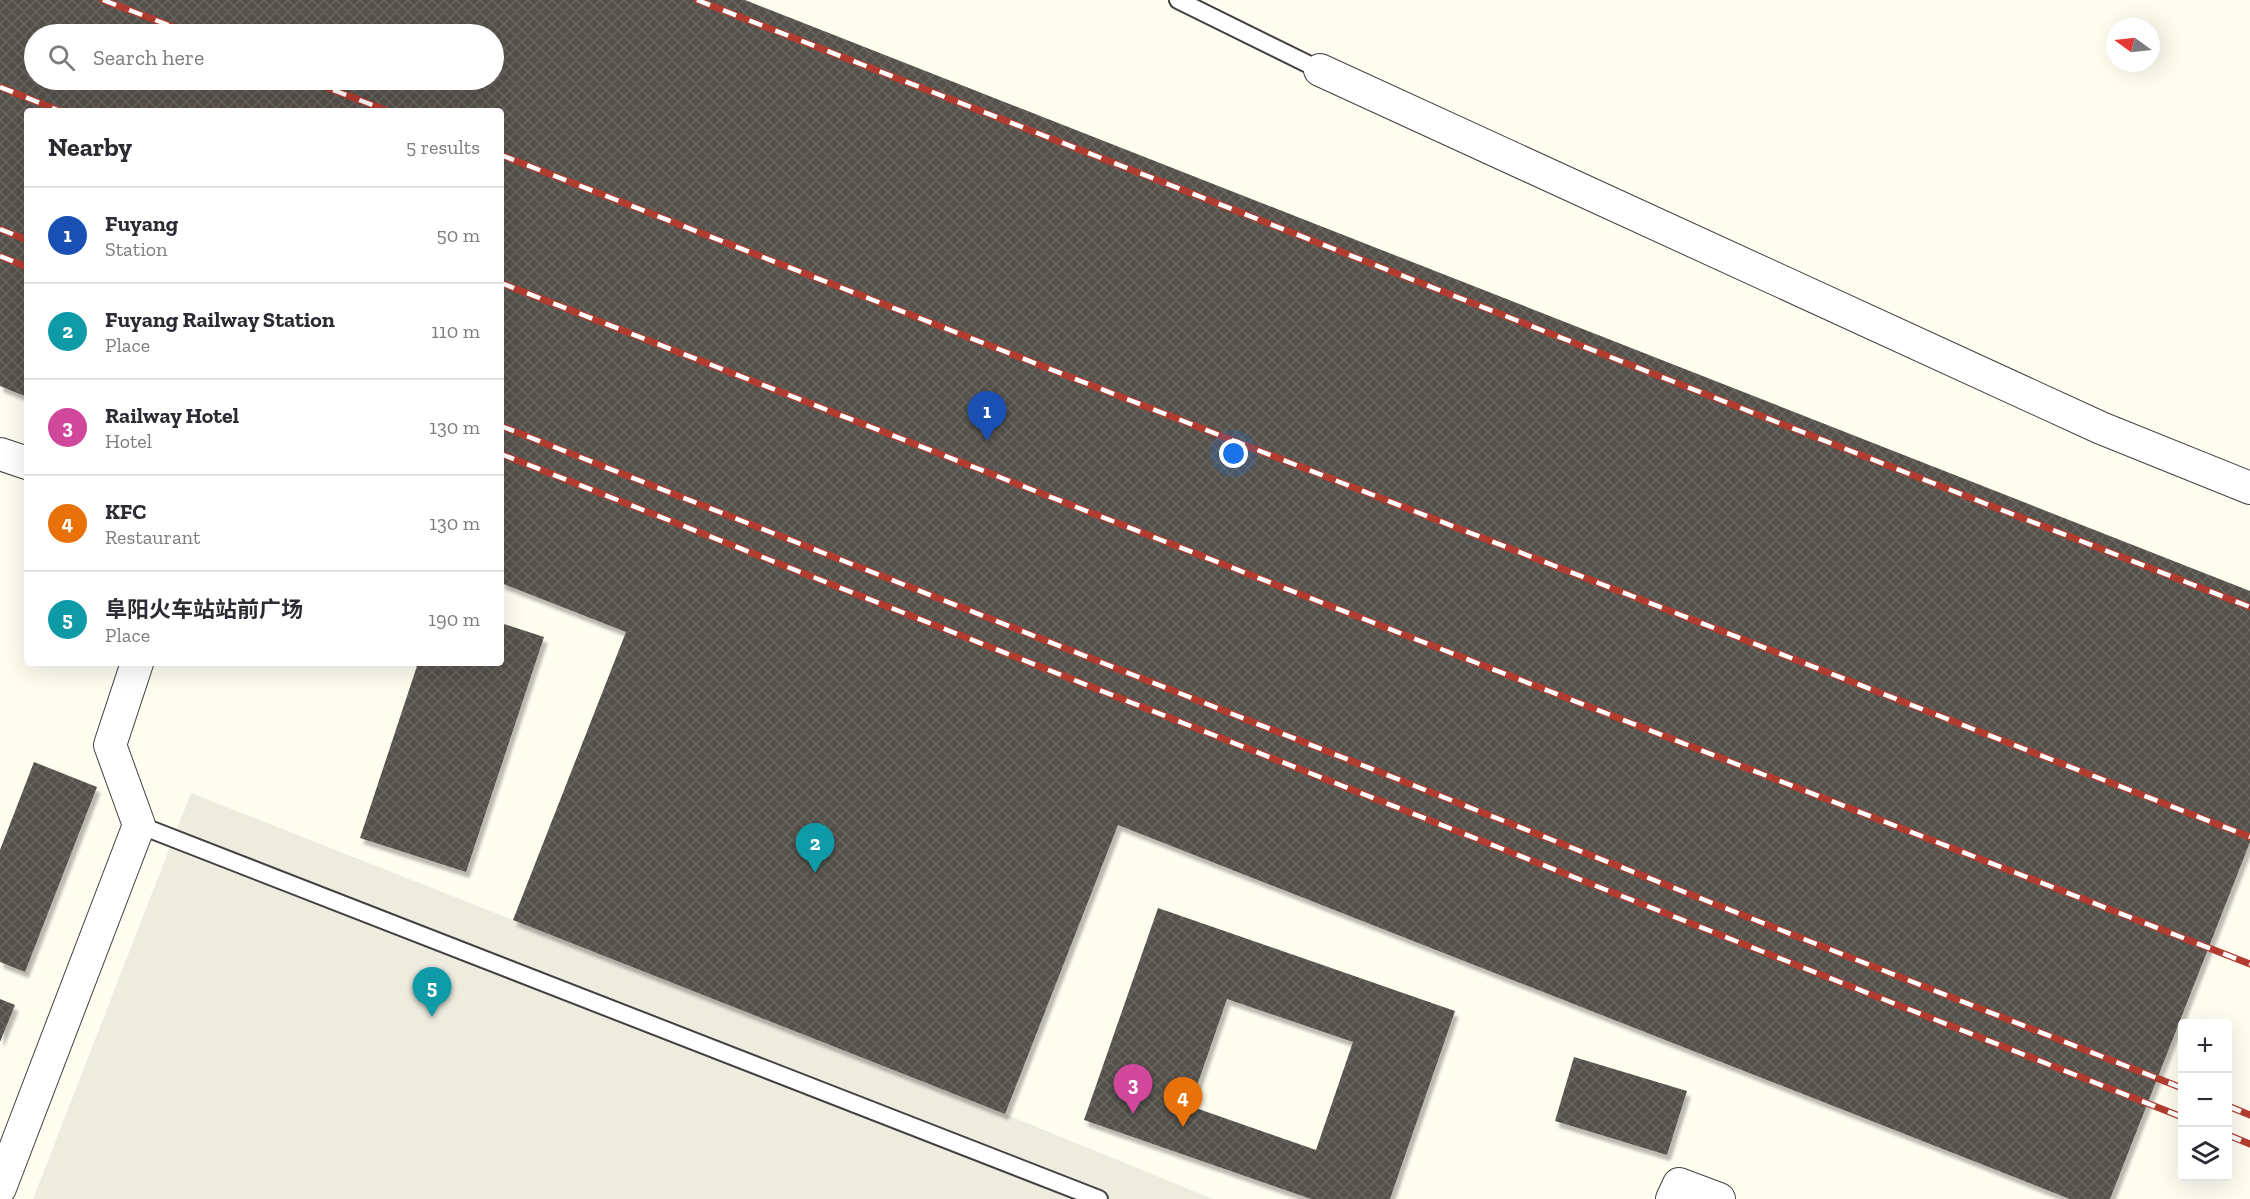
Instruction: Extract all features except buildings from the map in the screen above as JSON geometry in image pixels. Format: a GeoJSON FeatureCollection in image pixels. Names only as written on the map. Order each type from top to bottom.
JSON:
{"type":"FeatureCollection","features":[{"type":"Feature","properties":{"kind":"street"},"geometry":{"type":"LineString","coordinates":[[1320,70],[2101,428],[2250,488]]}},
{"type":"Feature","properties":{"kind":"street"},"geometry":{"type":"LineString","coordinates":[[0,454],[24,462]]}},
{"type":"Feature","properties":{"kind":"street"},"geometry":{"type":"LineString","coordinates":[[0,1188],[139,825],[110,745],[136,666]]}},
{"type":"Feature","properties":{"kind":"street"},"geometry":{"type":"LineString","coordinates":[[1672,1199],[1679,1184],[1719,1199]]}},
{"type":"Feature","properties":{"kind":"lane"},"geometry":{"type":"LineString","coordinates":[[1178,0],[1320,70]]}},
{"type":"Feature","properties":{"kind":"lane"},"geometry":{"type":"LineString","coordinates":[[139,825],[1099,1199]]}},
{"type":"Feature","properties":{"kind":"shaded area"},"geometry":{"type":"Polygon","coordinates":[[[191,793],[1005,1114],[1213,1199],[33,1199],[191,793]]]}},
{"type":"Feature","properties":{"kind":"railway"},"geometry":{"type":"LineString","coordinates":[[103,0],[166,24]]}},
{"type":"Feature","properties":{"kind":"railway"},"geometry":{"type":"LineString","coordinates":[[697,0],[2250,607]]}},
{"type":"Feature","properties":{"kind":"railway"},"geometry":{"type":"LineString","coordinates":[[0,87],[52,108]]}},
{"type":"Feature","properties":{"kind":"railway"},"geometry":{"type":"LineString","coordinates":[[333,90],[380,108]]}},
{"type":"Feature","properties":{"kind":"railway"},"geometry":{"type":"LineString","coordinates":[[504,156],[2250,837]]}},
{"type":"Feature","properties":{"kind":"railway"},"geometry":{"type":"LineString","coordinates":[[0,229],[24,239]]}},
{"type":"Feature","properties":{"kind":"railway"},"geometry":{"type":"LineString","coordinates":[[0,256],[24,266]]}},
{"type":"Feature","properties":{"kind":"railway"},"geometry":{"type":"LineString","coordinates":[[504,284],[2250,964]]}},
{"type":"Feature","properties":{"kind":"railway"},"geometry":{"type":"LineString","coordinates":[[504,427],[2178,1086]]}},
{"type":"Feature","properties":{"kind":"railway"},"geometry":{"type":"LineString","coordinates":[[504,455],[2178,1115]]}},
{"type":"Feature","properties":{"kind":"railway"},"geometry":{"type":"LineString","coordinates":[[2232,1108],[2250,1115]]}},
{"type":"Feature","properties":{"kind":"railway"},"geometry":{"type":"LineString","coordinates":[[2232,1137],[2250,1144]]}},
{"type":"Feature","properties":{"kind":"place","name":"Fuyang"},"geometry":{"type":"Point","coordinates":[987,441]}},
{"type":"Feature","properties":{"kind":"place","name":"Fuyang Railway Station"},"geometry":{"type":"Point","coordinates":[815,873]}},
{"type":"Feature","properties":{"kind":"place","name":"阜阳火车站站前广场"},"geometry":{"type":"Point","coordinates":[432,1017]}},
{"type":"Feature","properties":{"kind":"place","name":"Railway Hotel"},"geometry":{"type":"Point","coordinates":[1133,1114]}},
{"type":"Feature","properties":{"kind":"place","name":"KFC"},"geometry":{"type":"Point","coordinates":[1183,1127]}}]}
